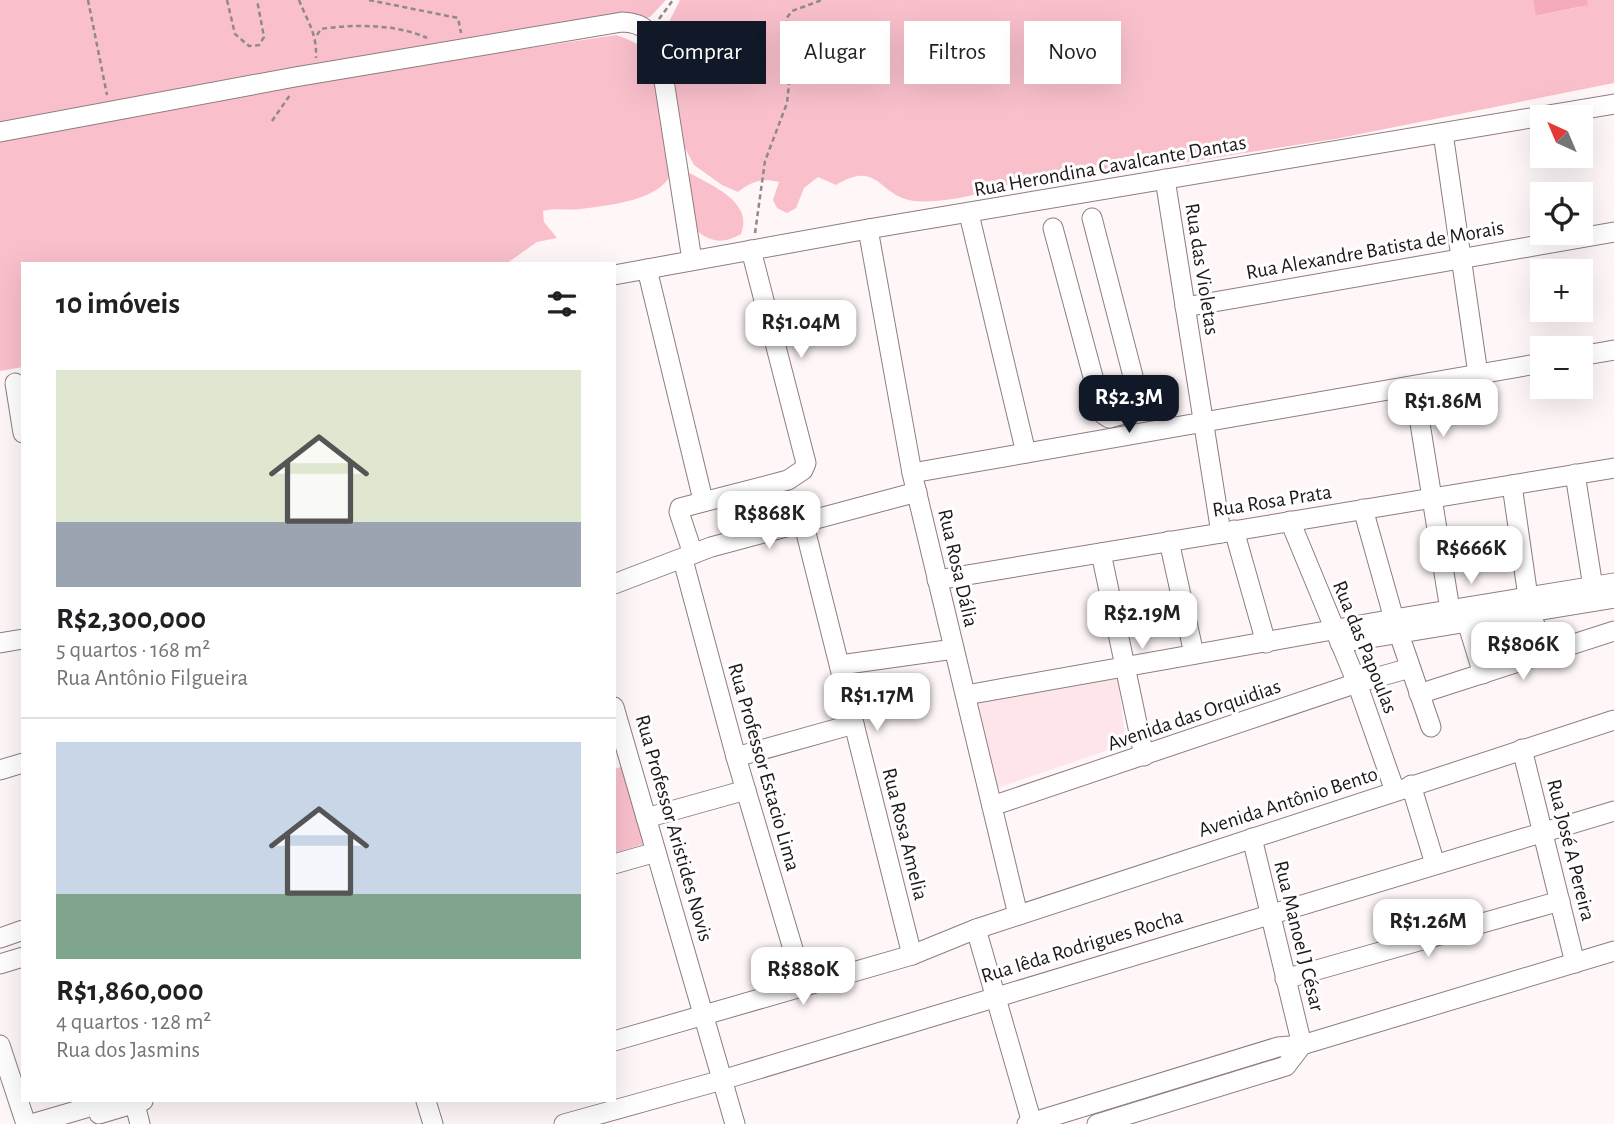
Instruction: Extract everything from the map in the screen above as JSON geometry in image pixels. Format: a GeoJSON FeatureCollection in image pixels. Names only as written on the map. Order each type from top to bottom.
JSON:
{"type":"FeatureCollection","features":[{"type":"Feature","properties":{"kind":"street"},"geometry":{"type":"LineString","coordinates":[[0,132],[295,77],[622,22],[637,23]]}},
{"type":"Feature","properties":{"kind":"street"},"geometry":{"type":"LineString","coordinates":[[665,84],[692,260]]}},
{"type":"Feature","properties":{"kind":"street","name":"Rua Herondina Cavalcante Dantas"},"geometry":{"type":"LineString","coordinates":[[616,275],[868,229],[1614,104]]}},
{"type":"Feature","properties":{"kind":"street"},"geometry":{"type":"LineString","coordinates":[[1443,133],[1478,374]]}},
{"type":"Feature","properties":{"kind":"street","name":"Rua das Violetas"},"geometry":{"type":"LineString","coordinates":[[1165,179],[1202,424],[1228,532],[1266,643]]}},
{"type":"Feature","properties":{"kind":"street"},"geometry":{"type":"LineString","coordinates":[[969,214],[1026,453]]}},
{"type":"Feature","properties":{"kind":"street"},"geometry":{"type":"LineString","coordinates":[[1053,228],[1102,414],[1109,418],[1122,416],[1141,407],[1092,218]]}},
{"type":"Feature","properties":{"kind":"street","name":"Rua Rosa Dália"},"geometry":{"type":"LineString","coordinates":[[868,229],[912,473],[1018,915]]}},
{"type":"Feature","properties":{"kind":"street","name":"Rua Alexandre Batista de Morais"},"geometry":{"type":"LineString","coordinates":[[1185,307],[1614,232]]}},
{"type":"Feature","properties":{"kind":"street"},"geometry":{"type":"LineString","coordinates":[[647,269],[703,500],[789,480],[803,470],[805,453],[751,250]]}},
{"type":"Feature","properties":{"kind":"street"},"geometry":{"type":"LineString","coordinates":[[1593,354],[1614,350]]}},
{"type":"Feature","properties":{"kind":"street"},"geometry":{"type":"LineString","coordinates":[[912,473],[1530,365]]}},
{"type":"Feature","properties":{"kind":"street"},"geometry":{"type":"LineString","coordinates":[[12,383],[21,424]]}},
{"type":"Feature","properties":{"kind":"street"},"geometry":{"type":"LineString","coordinates":[[1414,386],[1450,610]]}},
{"type":"Feature","properties":{"kind":"street"},"geometry":{"type":"LineString","coordinates":[[1122,416],[1128,436]]}},
{"type":"Feature","properties":{"kind":"street","name":"Rua Rosa Prata"},"geometry":{"type":"LineString","coordinates":[[937,580],[1614,468]]}},
{"type":"Feature","properties":{"kind":"street"},"geometry":{"type":"LineString","coordinates":[[1575,474],[1593,587]]}},
{"type":"Feature","properties":{"kind":"street"},"geometry":{"type":"LineString","coordinates":[[1513,485],[1529,604],[1547,653]]}},
{"type":"Feature","properties":{"kind":"street"},"geometry":{"type":"LineString","coordinates":[[616,583],[688,557],[803,521],[917,492]]}},
{"type":"Feature","properties":{"kind":"street","name":"Rua Professor Estacio Lima"},"geometry":{"type":"LineString","coordinates":[[703,500],[679,509],[688,557],[736,757],[802,981]]}},
{"type":"Feature","properties":{"kind":"street"},"geometry":{"type":"LineString","coordinates":[[1363,509],[1396,626],[1431,727]]}},
{"type":"Feature","properties":{"kind":"street","name":"Rua Rosa Amelia"},"geometry":{"type":"LineString","coordinates":[[803,521],[910,951]]}},
{"type":"Feature","properties":{"kind":"street","name":"Rua das Papoulas"},"geometry":{"type":"LineString","coordinates":[[1290,521],[1435,864]]}},
{"type":"Feature","properties":{"kind":"street"},"geometry":{"type":"LineString","coordinates":[[1169,541],[1195,654]]}},
{"type":"Feature","properties":{"kind":"street"},"geometry":{"type":"LineString","coordinates":[[1101,553],[1144,756]]}},
{"type":"Feature","properties":{"kind":"street"},"geometry":{"type":"LineString","coordinates":[[967,695],[1266,643],[1337,636],[1396,626],[1467,622],[1614,583]]}},
{"type":"Feature","properties":{"kind":"street"},"geometry":{"type":"LineString","coordinates":[[1396,626],[1450,610],[1614,598]]}},
{"type":"Feature","properties":{"kind":"street"},"geometry":{"type":"LineString","coordinates":[[1467,622],[1483,674]]}},
{"type":"Feature","properties":{"kind":"street"},"geometry":{"type":"LineString","coordinates":[[1419,694],[1614,631]]}},
{"type":"Feature","properties":{"kind":"street"},"geometry":{"type":"LineString","coordinates":[[0,643],[21,639]]}},
{"type":"Feature","properties":{"kind":"street"},"geometry":{"type":"LineString","coordinates":[[840,665],[954,649]]}},
{"type":"Feature","properties":{"kind":"street","name":"Avenida das Orquidias"},"geometry":{"type":"LineString","coordinates":[[992,806],[1357,683],[1410,668]]}},
{"type":"Feature","properties":{"kind":"street","name":"Avenida Antônio Bento"},"geometry":{"type":"LineString","coordinates":[[616,1039],[704,1010],[910,951],[1614,720]]}},
{"type":"Feature","properties":{"kind":"street","name":"Rua Professor Aristides Novis"},"geometry":{"type":"LineString","coordinates":[[616,721],[621,755],[646,818],[735,1124]]}},
{"type":"Feature","properties":{"kind":"street"},"geometry":{"type":"LineString","coordinates":[[736,757],[854,724]]}},
{"type":"Feature","properties":{"kind":"street","name":"Rua José A Pereira"},"geometry":{"type":"LineString","coordinates":[[1522,749],[1576,963]]}},
{"type":"Feature","properties":{"kind":"street"},"geometry":{"type":"LineString","coordinates":[[0,770],[21,764]]}},
{"type":"Feature","properties":{"kind":"street"},"geometry":{"type":"LineString","coordinates":[[646,818],[746,790]]}},
{"type":"Feature","properties":{"kind":"street","name":"Rua Iêda Rodrigues Rocha"},"geometry":{"type":"LineString","coordinates":[[564,1124],[722,1080],[1614,811]]}},
{"type":"Feature","properties":{"kind":"street","name":"Rua Manoel J César"},"geometry":{"type":"LineString","coordinates":[[1252,838],[1302,1045]]}},
{"type":"Feature","properties":{"kind":"street"},"geometry":{"type":"LineString","coordinates":[[616,863],[656,852]]}},
{"type":"Feature","properties":{"kind":"street"},"geometry":{"type":"LineString","coordinates":[[1286,979],[1560,901]]}},
{"type":"Feature","properties":{"kind":"street"},"geometry":{"type":"LineString","coordinates":[[976,929],[1029,1123],[1278,1047],[1302,1045],[1614,951]]}},
{"type":"Feature","properties":{"kind":"street"},"geometry":{"type":"LineString","coordinates":[[0,938],[21,931]]}},
{"type":"Feature","properties":{"kind":"street"},"geometry":{"type":"LineString","coordinates":[[0,964],[21,958]]}},
{"type":"Feature","properties":{"kind":"street","name":"Avenida Antônio Bento"},"geometry":{"type":"LineString","coordinates":[[616,1031],[704,1010]]}},
{"type":"Feature","properties":{"kind":"street"},"geometry":{"type":"LineString","coordinates":[[0,1045],[26,1124]]}},
{"type":"Feature","properties":{"kind":"street"},"geometry":{"type":"LineString","coordinates":[[1097,1124],[1286,1066],[1302,1045]]}},
{"type":"Feature","properties":{"kind":"street"},"geometry":{"type":"LineString","coordinates":[[32,1124],[128,1102]]}},
{"type":"Feature","properties":{"kind":"street"},"geometry":{"type":"LineString","coordinates":[[64,1124],[128,1102]]}},
{"type":"Feature","properties":{"kind":"street"},"geometry":{"type":"LineString","coordinates":[[128,1102],[140,1124]]}},
{"type":"Feature","properties":{"kind":"street"},"geometry":{"type":"LineString","coordinates":[[426,1102],[433,1124]]}},
{"type":"Feature","properties":{"kind":"path"},"geometry":{"type":"LineString","coordinates":[[88,0],[110,112]]}},
{"type":"Feature","properties":{"kind":"path"},"geometry":{"type":"LineString","coordinates":[[226,0],[235,34],[249,46],[258,44],[264,37],[257,0]]}},
{"type":"Feature","properties":{"kind":"path"},"geometry":{"type":"LineString","coordinates":[[299,0],[317,35],[321,29],[334,27],[396,29],[434,41]]}},
{"type":"Feature","properties":{"kind":"path"},"geometry":{"type":"LineString","coordinates":[[369,0],[458,18],[461,35],[453,39]]}},
{"type":"Feature","properties":{"kind":"path"},"geometry":{"type":"LineString","coordinates":[[657,21],[673,0]]}},
{"type":"Feature","properties":{"kind":"path"},"geometry":{"type":"LineString","coordinates":[[751,250],[765,161],[787,103],[791,65],[786,19],[792,11],[822,0]]}},
{"type":"Feature","properties":{"kind":"shaded area"},"geometry":{"type":"Polygon","coordinates":[[[0,0],[666,0],[650,17],[0,127],[0,0]]]}},
{"type":"Feature","properties":{"kind":"shaded area"},"geometry":{"type":"Polygon","coordinates":[[[680,0],[1533,0],[1537,16],[1579,7],[1578,0],[1614,0],[1614,83],[1335,139],[1174,164],[1161,162],[1142,168],[1129,160],[1131,167],[1107,173],[1092,172],[1069,164],[1037,183],[1019,182],[942,200],[914,201],[902,198],[870,177],[850,178],[836,185],[818,177],[804,188],[796,208],[787,213],[777,208],[773,200],[779,182],[757,181],[738,192],[722,185],[694,165],[679,137],[669,84],[766,84],[766,21],[670,21],[680,0]]]}},
{"type":"Feature","properties":{"kind":"shaded area"},"geometry":{"type":"Polygon","coordinates":[[[616,35],[637,44],[637,84],[658,84],[672,168],[668,179],[660,187],[634,199],[604,206],[543,211],[544,222],[557,238],[537,242],[509,262],[21,262],[21,367],[0,371],[0,136],[222,94],[616,35]]]}},
{"type":"Feature","properties":{"kind":"shaded area"},"geometry":{"type":"Polygon","coordinates":[[[686,171],[717,188],[736,203],[744,222],[741,234],[722,241],[710,239],[694,228],[686,171]]]}},
{"type":"Feature","properties":{"kind":"shaded area"},"geometry":{"type":"Polygon","coordinates":[[[1116,666],[1126,744],[997,788],[978,700],[1116,666]]]}},
{"type":"Feature","properties":{"kind":"shaded area"},"geometry":{"type":"Polygon","coordinates":[[[621,767],[644,844],[616,852],[616,768],[621,767]]]}},
{"type":"Feature","properties":{"kind":"building"},"geometry":{"type":"Polygon","coordinates":[[[1533,0],[1587,0],[1588,5],[1536,16],[1533,0]]]}}]}
